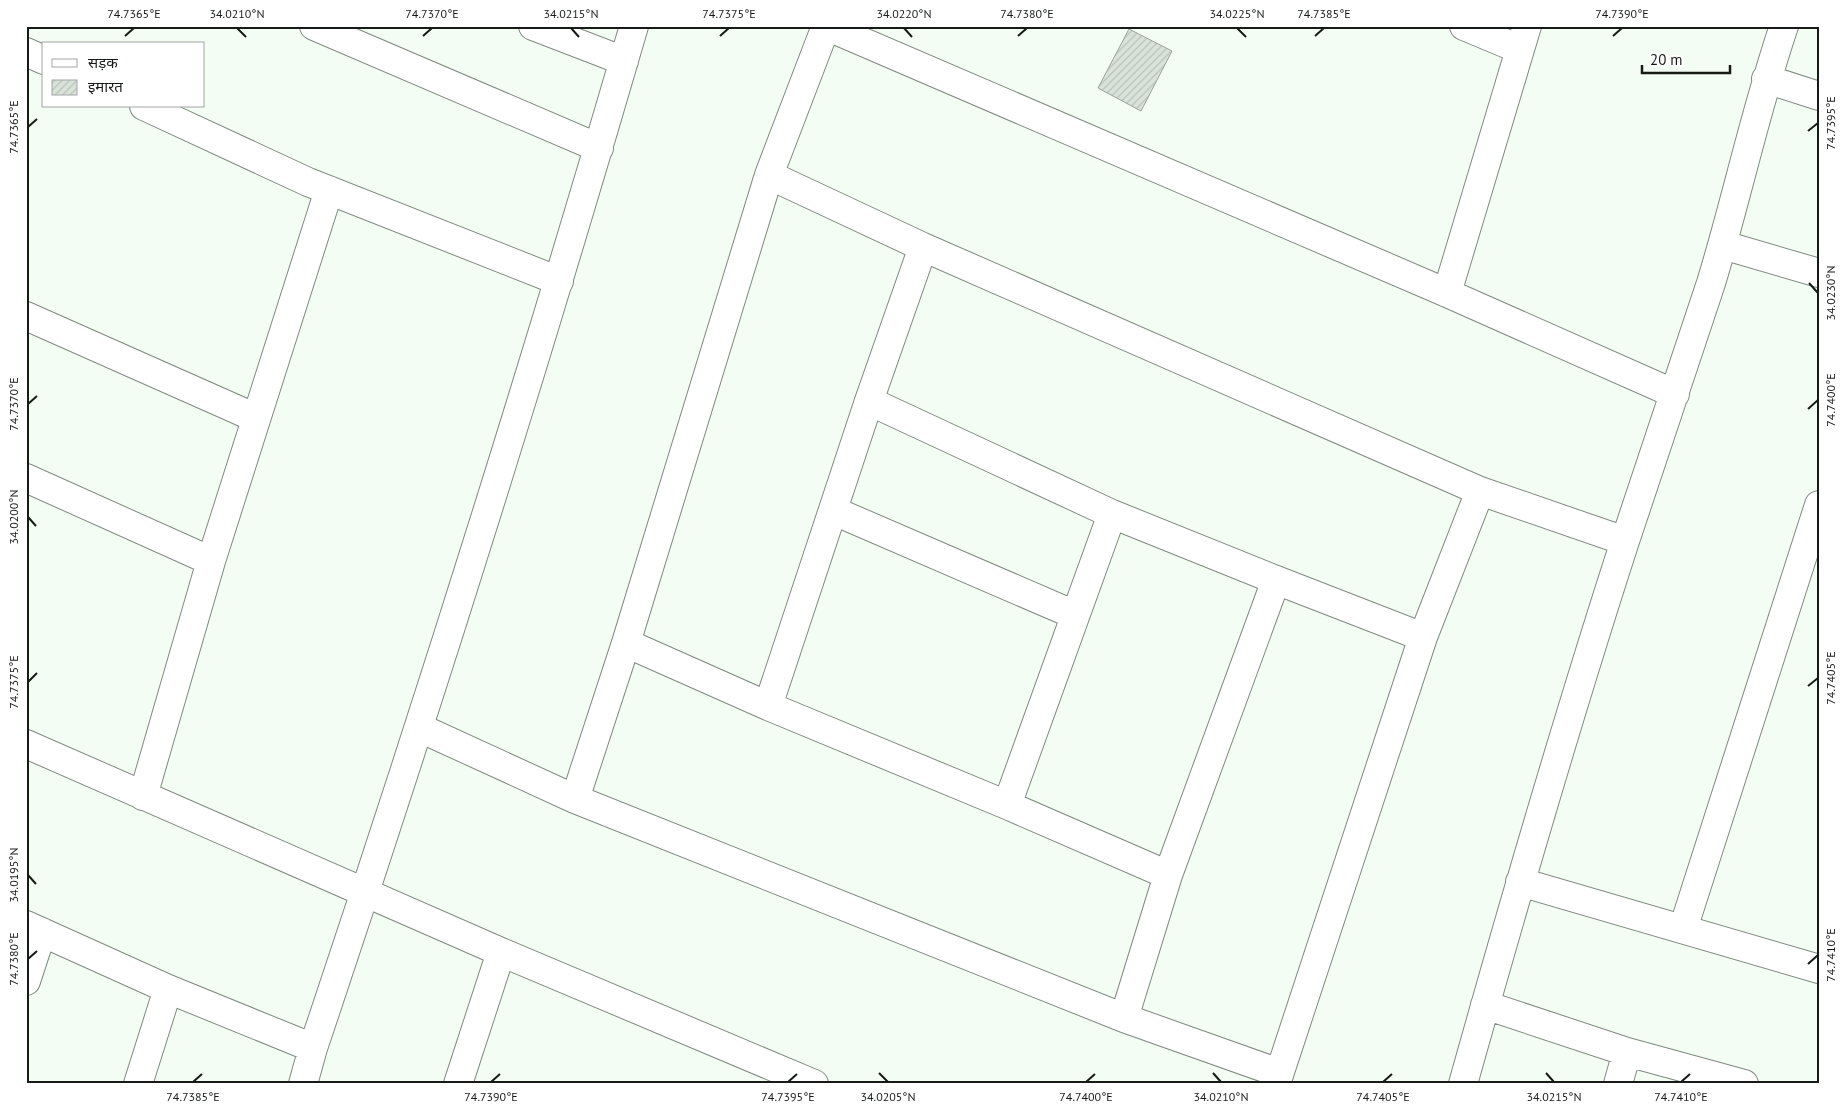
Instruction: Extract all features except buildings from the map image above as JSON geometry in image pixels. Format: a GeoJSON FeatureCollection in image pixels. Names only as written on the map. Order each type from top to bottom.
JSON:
{"type":"FeatureCollection","features":[{"type":"Feature","properties":{"kind":"street"},"geometry":{"type":"LineString","coordinates":[[314,26],[599,148]]}},
{"type":"Feature","properties":{"kind":"street"},"geometry":{"type":"LineString","coordinates":[[533,26],[624,61]]}},
{"type":"Feature","properties":{"kind":"street"},"geometry":{"type":"LineString","coordinates":[[303,1084],[313,1048],[420,728],[559,281],[634,26]]}},
{"type":"Feature","properties":{"kind":"street"},"geometry":{"type":"LineString","coordinates":[[575,799],[626,643],[769,175],[826,26],[1447,293],[1675,394]]}},
{"type":"Feature","properties":{"kind":"street"},"geometry":{"type":"LineString","coordinates":[[1447,293],[1523,38],[1464,26]]}},
{"type":"Feature","properties":{"kind":"street"},"geometry":{"type":"LineString","coordinates":[[1463,1084],[1520,882],[1625,541],[1675,394],[1722,245],[1766,79],[1784,26]]}},
{"type":"Feature","properties":{"kind":"street"},"geometry":{"type":"LineString","coordinates":[[26,52],[42,59]]}},
{"type":"Feature","properties":{"kind":"street"},"geometry":{"type":"LineString","coordinates":[[1766,79],[1819,96]]}},
{"type":"Feature","properties":{"kind":"street"},"geometry":{"type":"LineString","coordinates":[[148,108],[329,190],[559,281]]}},
{"type":"Feature","properties":{"kind":"street"},"geometry":{"type":"LineString","coordinates":[[769,175],[923,247],[1480,491],[1625,541]]}},
{"type":"Feature","properties":{"kind":"street"},"geometry":{"type":"LineString","coordinates":[[143,796],[211,560],[329,190]]}},
{"type":"Feature","properties":{"kind":"street"},"geometry":{"type":"LineString","coordinates":[[1722,245],[1819,273]]}},
{"type":"Feature","properties":{"kind":"street"},"geometry":{"type":"LineString","coordinates":[[768,706],[834,511],[869,400],[923,247]]}},
{"type":"Feature","properties":{"kind":"street"},"geometry":{"type":"LineString","coordinates":[[26,316],[256,418]]}},
{"type":"Feature","properties":{"kind":"street"},"geometry":{"type":"LineString","coordinates":[[869,400],[1112,514],[1423,637]]}},
{"type":"Feature","properties":{"kind":"street"},"geometry":{"type":"LineString","coordinates":[[26,478],[211,560]]}},
{"type":"Feature","properties":{"kind":"street"},"geometry":{"type":"LineString","coordinates":[[420,728],[575,799],[1278,1078],[1423,637],[1480,491]]}},
{"type":"Feature","properties":{"kind":"street"},"geometry":{"type":"LineString","coordinates":[[1683,929],[1819,505]]}},
{"type":"Feature","properties":{"kind":"street"},"geometry":{"type":"LineString","coordinates":[[834,511],[1075,615]]}},
{"type":"Feature","properties":{"kind":"street"},"geometry":{"type":"LineString","coordinates":[[1008,805],[1112,514]]}},
{"type":"Feature","properties":{"kind":"street"},"geometry":{"type":"LineString","coordinates":[[1124,1018],[1168,875],[1276,580]]}},
{"type":"Feature","properties":{"kind":"street"},"geometry":{"type":"LineString","coordinates":[[626,643],[768,706],[1008,805],[1168,875]]}},
{"type":"Feature","properties":{"kind":"street"},"geometry":{"type":"LineString","coordinates":[[26,744],[500,952],[814,1084]]}},
{"type":"Feature","properties":{"kind":"street"},"geometry":{"type":"LineString","coordinates":[[1520,882],[1819,969]]}},
{"type":"Feature","properties":{"kind":"street"},"geometry":{"type":"LineString","coordinates":[[26,981],[34,929],[168,989],[313,1048]]}},
{"type":"Feature","properties":{"kind":"street"},"geometry":{"type":"LineString","coordinates":[[463,1082],[500,952]]}},
{"type":"Feature","properties":{"kind":"street"},"geometry":{"type":"LineString","coordinates":[[138,1084],[168,989]]}},
{"type":"Feature","properties":{"kind":"street"},"geometry":{"type":"LineString","coordinates":[[1485,1005],[1627,1052],[1744,1084]]}},
{"type":"Feature","properties":{"kind":"street"},"geometry":{"type":"LineString","coordinates":[[1618,1084],[1627,1052]]}}]}
